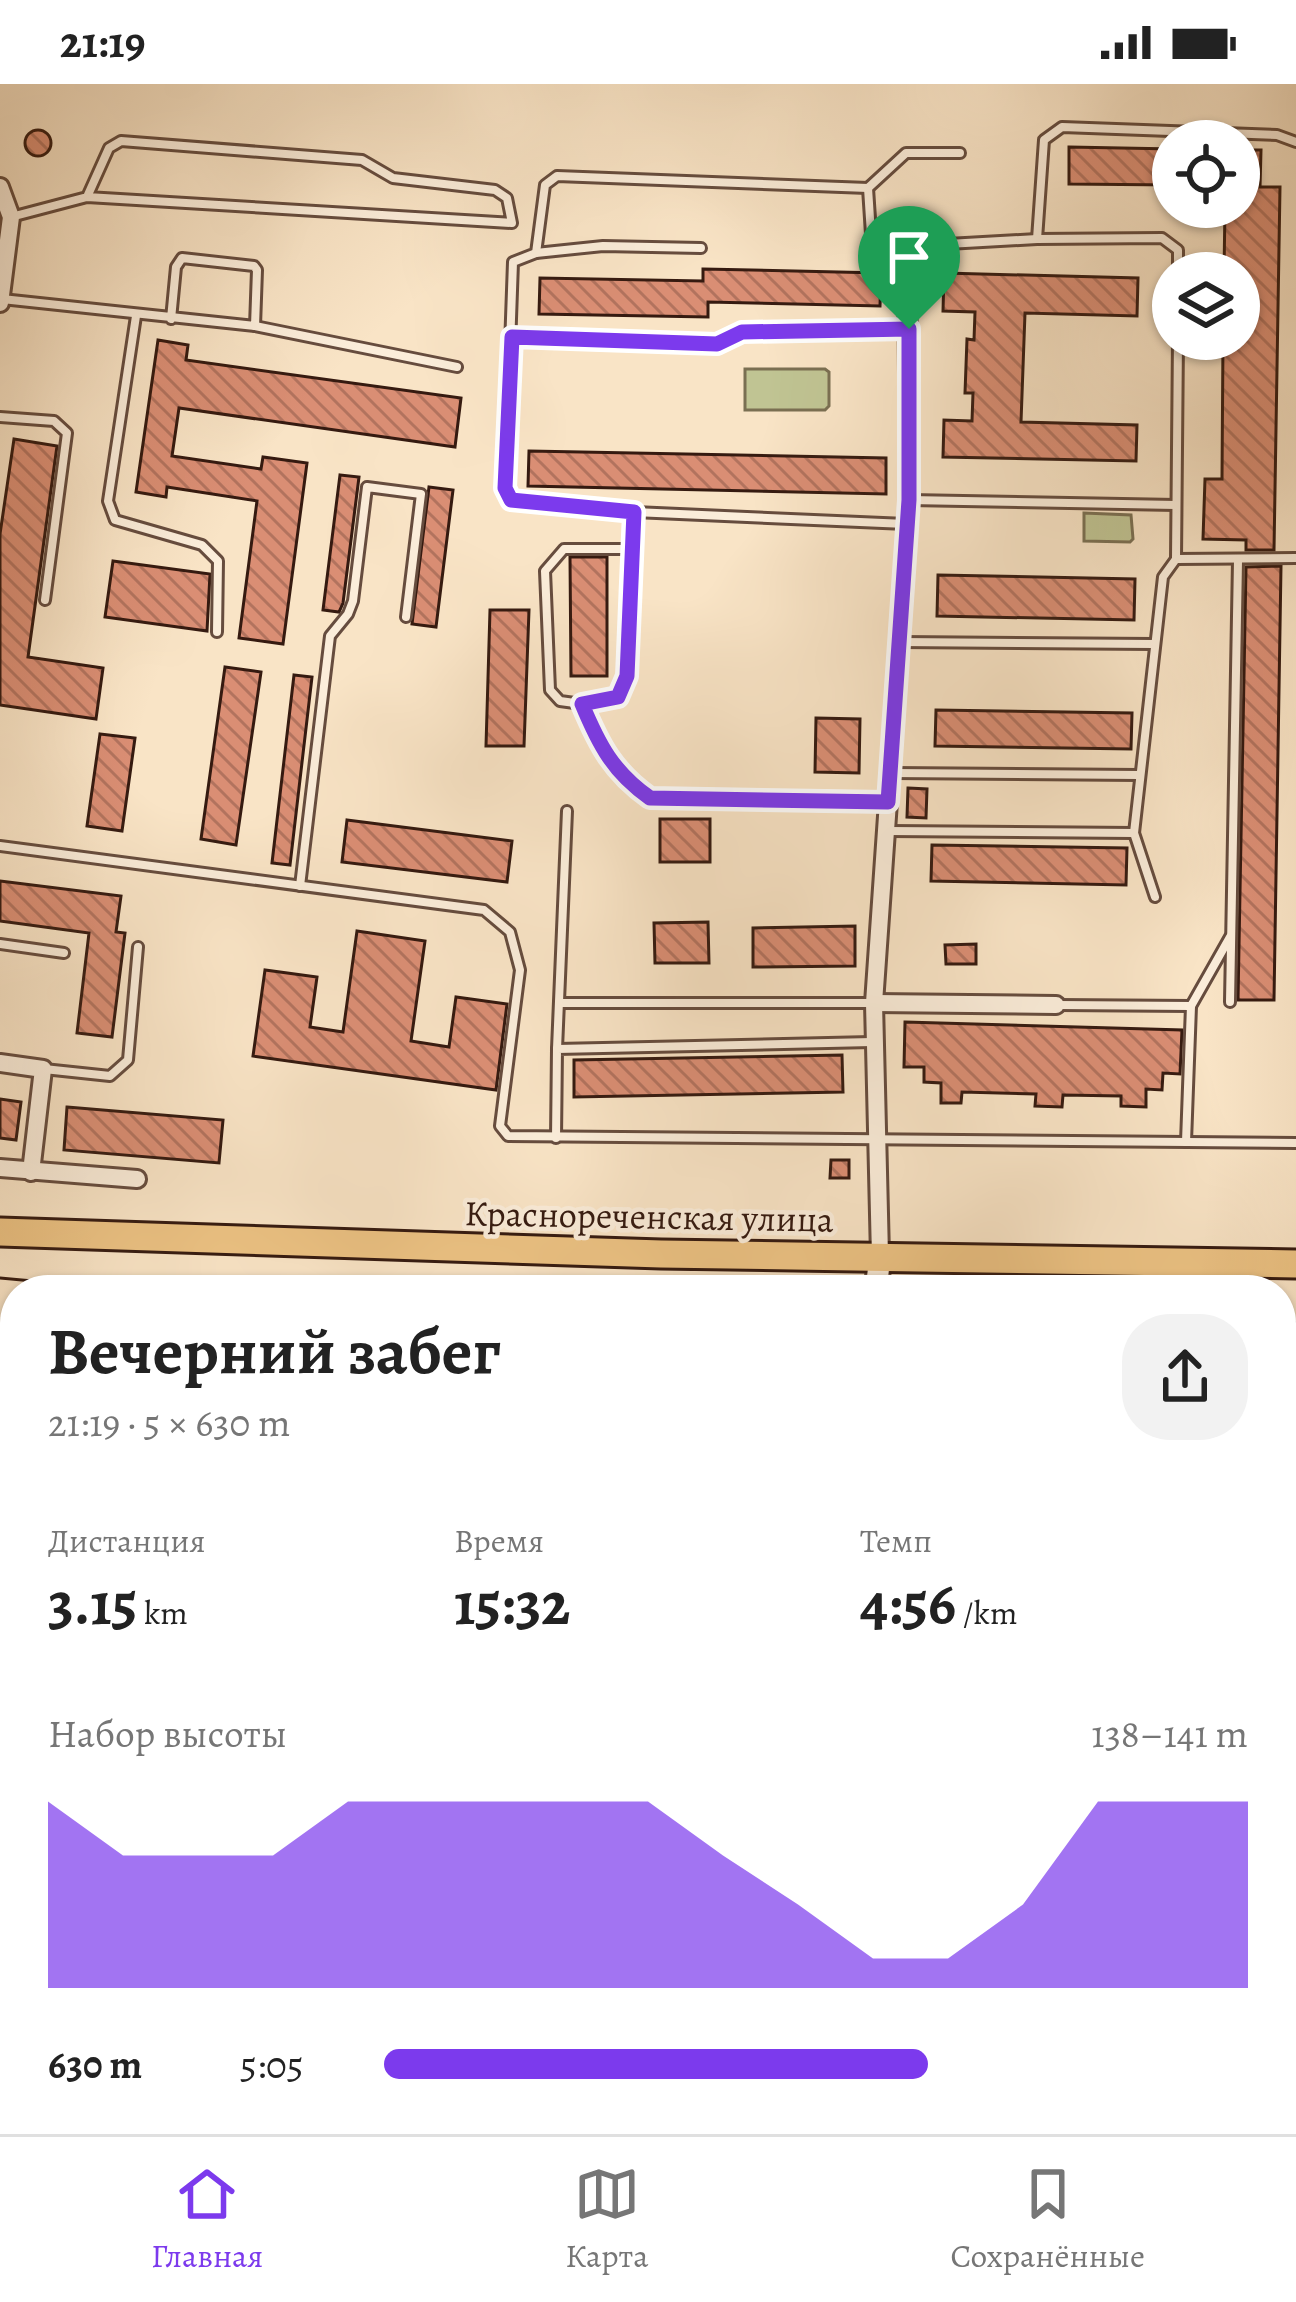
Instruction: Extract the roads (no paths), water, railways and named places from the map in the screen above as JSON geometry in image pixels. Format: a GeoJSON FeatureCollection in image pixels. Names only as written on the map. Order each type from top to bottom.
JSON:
{"type":"FeatureCollection","features":[{"type":"Feature","properties":{"kind":"main road","name":"Краснореченская улица"},"geometry":{"type":"LineString","coordinates":[[0,1232],[496,1250],[1296,1264]]}},
{"type":"Feature","properties":{"kind":"street"},"geometry":{"type":"LineString","coordinates":[[0,187],[10,217],[0,301]]}},
{"type":"Feature","properties":{"kind":"street"},"geometry":{"type":"LineString","coordinates":[[878,1275],[874,1003],[909,500],[908,247]]}},
{"type":"Feature","properties":{"kind":"street"},"geometry":{"type":"LineString","coordinates":[[874,1003],[1056,1005]]}},
{"type":"Feature","properties":{"kind":"street"},"geometry":{"type":"LineString","coordinates":[[0,1063],[43,1069],[31,1172]]}},
{"type":"Feature","properties":{"kind":"street"},"geometry":{"type":"LineString","coordinates":[[0,1168],[137,1179]]}},
{"type":"Feature","properties":{"kind":"lane"},"geometry":{"type":"LineString","coordinates":[[1037,239],[1043,140],[1062,127],[1277,135],[1296,142]]}},
{"type":"Feature","properties":{"kind":"lane"},"geometry":{"type":"LineString","coordinates":[[10,217],[87,197],[512,223],[507,198],[494,190],[393,178],[362,160],[121,141],[109,148],[87,197]]}},
{"type":"Feature","properties":{"kind":"lane"},"geometry":{"type":"LineString","coordinates":[[536,253],[545,184],[557,176],[868,188],[907,153],[960,153]]}},
{"type":"Feature","properties":{"kind":"lane"},"geometry":{"type":"LineString","coordinates":[[868,188],[871,234],[877,248],[1162,238],[1178,252]]}},
{"type":"Feature","properties":{"kind":"lane"},"geometry":{"type":"LineString","coordinates":[[701,248],[603,246],[536,253],[513,262],[505,488],[511,500],[634,512],[907,524]]}},
{"type":"Feature","properties":{"kind":"lane"},"geometry":{"type":"LineString","coordinates":[[171,319],[176,268],[182,258],[254,266],[255,326]]}},
{"type":"Feature","properties":{"kind":"lane"},"geometry":{"type":"LineString","coordinates":[[0,301],[255,326],[457,367]]}},
{"type":"Feature","properties":{"kind":"lane"},"geometry":{"type":"LineString","coordinates":[[136,316],[108,502],[115,520],[202,544],[218,561],[218,632]]}},
{"type":"Feature","properties":{"kind":"lane"},"geometry":{"type":"LineString","coordinates":[[512,337],[717,344],[742,332],[909,329]]}},
{"type":"Feature","properties":{"kind":"lane"},"geometry":{"type":"LineString","coordinates":[[1155,897],[1134,833],[1163,577],[1176,559],[1178,360]]}},
{"type":"Feature","properties":{"kind":"lane"},"geometry":{"type":"LineString","coordinates":[[0,417],[54,421],[67,434],[45,600]]}},
{"type":"Feature","properties":{"kind":"lane"},"geometry":{"type":"LineString","coordinates":[[300,886],[330,636],[352,601],[367,487],[421,494],[406,617]]}},
{"type":"Feature","properties":{"kind":"lane"},"geometry":{"type":"LineString","coordinates":[[909,500],[1177,505]]}},
{"type":"Feature","properties":{"kind":"lane"},"geometry":{"type":"LineString","coordinates":[[631,549],[564,549],[545,571],[550,690],[560,700],[582,704],[618,697],[623,688],[634,512]]}},
{"type":"Feature","properties":{"kind":"lane"},"geometry":{"type":"LineString","coordinates":[[1176,559],[1296,558]]}},
{"type":"Feature","properties":{"kind":"lane"},"geometry":{"type":"LineString","coordinates":[[1230,1002],[1238,561]]}},
{"type":"Feature","properties":{"kind":"lane"},"geometry":{"type":"LineString","coordinates":[[899,642],[1154,644]]}},
{"type":"Feature","properties":{"kind":"lane"},"geometry":{"type":"LineString","coordinates":[[582,704],[603,754],[622,778],[650,798],[888,802]]}},
{"type":"Feature","properties":{"kind":"lane"},"geometry":{"type":"LineString","coordinates":[[892,773],[1139,775]]}},
{"type":"Feature","properties":{"kind":"lane"},"geometry":{"type":"LineString","coordinates":[[556,1138],[567,811]]}},
{"type":"Feature","properties":{"kind":"lane"},"geometry":{"type":"LineString","coordinates":[[886,831],[1134,833]]}},
{"type":"Feature","properties":{"kind":"lane"},"geometry":{"type":"LineString","coordinates":[[0,845],[484,910],[510,932],[520,970],[500,1126],[508,1136],[1296,1143]]}},
{"type":"Feature","properties":{"kind":"lane"},"geometry":{"type":"LineString","coordinates":[[1186,1142],[1191,1006],[1231,934]]}},
{"type":"Feature","properties":{"kind":"lane"},"geometry":{"type":"LineString","coordinates":[[0,944],[64,953]]}},
{"type":"Feature","properties":{"kind":"lane"},"geometry":{"type":"LineString","coordinates":[[43,1069],[110,1076],[128,1060],[138,947]]}},
{"type":"Feature","properties":{"kind":"lane"},"geometry":{"type":"LineString","coordinates":[[559,1003],[874,1003]]}},
{"type":"Feature","properties":{"kind":"lane"},"geometry":{"type":"LineString","coordinates":[[1056,1005],[1191,1006]]}},
{"type":"Feature","properties":{"kind":"lane"},"geometry":{"type":"LineString","coordinates":[[557,1049],[873,1042]]}}]}
